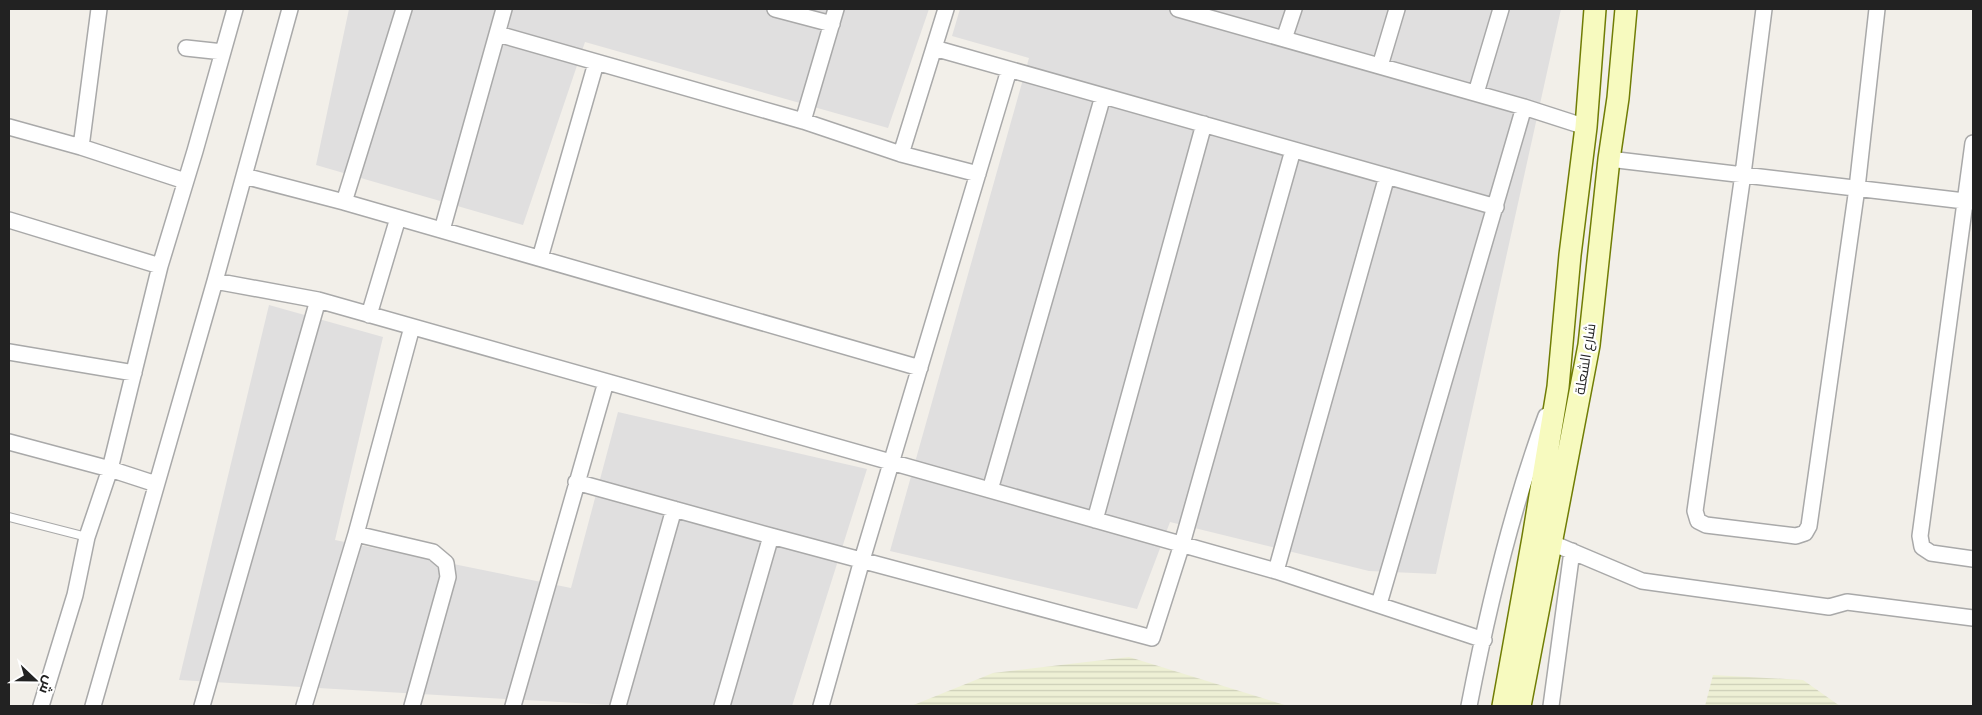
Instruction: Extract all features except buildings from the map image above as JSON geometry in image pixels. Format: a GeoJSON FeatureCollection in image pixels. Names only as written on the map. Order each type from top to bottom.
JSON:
{"type":"FeatureCollection","features":[{"type":"Feature","properties":{"kind":"main road","name":"شارع الشعلة"},"geometry":{"type":"LineString","coordinates":[[1503,706],[1558,387],[1570,255],[1586,128],[1595,9]]}},
{"type":"Feature","properties":{"kind":"main road","name":"شارع الشعلة"},"geometry":{"type":"LineString","coordinates":[[1520,706],[1589,345],[1609,159],[1618,98],[1626,9]]}},
{"type":"Feature","properties":{"kind":"street"},"geometry":{"type":"LineString","coordinates":[[81,147],[99,9]]}},
{"type":"Feature","properties":{"kind":"street"},"geometry":{"type":"LineString","coordinates":[[41,706],[75,595],[87,537],[110,469],[160,266],[235,9]]}},
{"type":"Feature","properties":{"kind":"street"},"geometry":{"type":"LineString","coordinates":[[93,706],[215,281],[290,9]]}},
{"type":"Feature","properties":{"kind":"street"},"geometry":{"type":"LineString","coordinates":[[344,202],[404,9]]}},
{"type":"Feature","properties":{"kind":"street"},"geometry":{"type":"LineString","coordinates":[[442,230],[504,9]]}},
{"type":"Feature","properties":{"kind":"street"},"geometry":{"type":"LineString","coordinates":[[775,9],[832,24]]}},
{"type":"Feature","properties":{"kind":"street"},"geometry":{"type":"LineString","coordinates":[[803,122],[836,9]]}},
{"type":"Feature","properties":{"kind":"street"},"geometry":{"type":"LineString","coordinates":[[901,154],[946,9]]}},
{"type":"Feature","properties":{"kind":"street"},"geometry":{"type":"LineString","coordinates":[[1284,39],[1294,9]]}},
{"type":"Feature","properties":{"kind":"street"},"geometry":{"type":"LineString","coordinates":[[1380,66],[1397,9]]}},
{"type":"Feature","properties":{"kind":"street"},"geometry":{"type":"LineString","coordinates":[[1476,94],[1501,9]]}},
{"type":"Feature","properties":{"kind":"street"},"geometry":{"type":"LineString","coordinates":[[1764,9],[1695,512],[1698,521],[1706,525],[1796,536],[1805,533],[1808,526],[1857,188],[1877,9]]}},
{"type":"Feature","properties":{"kind":"street"},"geometry":{"type":"LineString","coordinates":[[1184,10],[1524,107],[1586,128]]}},
{"type":"Feature","properties":{"kind":"street"},"geometry":{"type":"LineString","coordinates":[[498,34],[803,122],[901,154],[978,174]]}},
{"type":"Feature","properties":{"kind":"street"},"geometry":{"type":"LineString","coordinates":[[186,48],[223,52]]}},
{"type":"Feature","properties":{"kind":"street"},"geometry":{"type":"LineString","coordinates":[[934,48],[1496,207]]}},
{"type":"Feature","properties":{"kind":"street"},"geometry":{"type":"LineString","coordinates":[[540,258],[596,63]]}},
{"type":"Feature","properties":{"kind":"street"},"geometry":{"type":"LineString","coordinates":[[821,706],[862,560],[1009,70]]}},
{"type":"Feature","properties":{"kind":"street"},"geometry":{"type":"LineString","coordinates":[[990,490],[1102,96]]}},
{"type":"Feature","properties":{"kind":"street"},"geometry":{"type":"LineString","coordinates":[[1379,604],[1524,107]]}},
{"type":"Feature","properties":{"kind":"street"},"geometry":{"type":"LineString","coordinates":[[1095,520],[1204,124]]}},
{"type":"Feature","properties":{"kind":"street"},"geometry":{"type":"LineString","coordinates":[[9,127],[81,147],[185,181]]}},
{"type":"Feature","properties":{"kind":"street"},"geometry":{"type":"LineString","coordinates":[[1973,143],[1969,201],[1920,536],[1922,547],[1931,553],[1973,559]]}},
{"type":"Feature","properties":{"kind":"street"},"geometry":{"type":"LineString","coordinates":[[576,482],[1152,638],[1182,544],[1293,150]]}},
{"type":"Feature","properties":{"kind":"street"},"geometry":{"type":"LineString","coordinates":[[1609,159],[1969,201]]}},
{"type":"Feature","properties":{"kind":"street"},"geometry":{"type":"LineString","coordinates":[[244,176],[344,202],[920,368]]}},
{"type":"Feature","properties":{"kind":"street"},"geometry":{"type":"LineString","coordinates":[[1276,571],[1387,176]]}},
{"type":"Feature","properties":{"kind":"street"},"geometry":{"type":"LineString","coordinates":[[369,315],[398,218]]}},
{"type":"Feature","properties":{"kind":"street"},"geometry":{"type":"LineString","coordinates":[[9,220],[160,266]]}},
{"type":"Feature","properties":{"kind":"street"},"geometry":{"type":"LineString","coordinates":[[215,281],[318,300],[1182,544],[1276,571],[1484,640]]}},
{"type":"Feature","properties":{"kind":"street"},"geometry":{"type":"LineString","coordinates":[[218,706],[202,705],[318,300]]}},
{"type":"Feature","properties":{"kind":"street"},"geometry":{"type":"LineString","coordinates":[[304,706],[356,534],[412,327]]}},
{"type":"Feature","properties":{"kind":"street"},"geometry":{"type":"LineString","coordinates":[[9,352],[134,373]]}},
{"type":"Feature","properties":{"kind":"street"},"geometry":{"type":"LineString","coordinates":[[513,706],[606,382]]}},
{"type":"Feature","properties":{"kind":"street"},"geometry":{"type":"LineString","coordinates":[[1469,706],[1493,591],[1519,493],[1529,461],[1558,387]]}},
{"type":"Feature","properties":{"kind":"street"},"geometry":{"type":"LineString","coordinates":[[9,442],[110,469],[156,484]]}},
{"type":"Feature","properties":{"kind":"street"},"geometry":{"type":"LineString","coordinates":[[618,706],[674,509]]}},
{"type":"Feature","properties":{"kind":"street"},"geometry":{"type":"LineString","coordinates":[[356,534],[432,552],[446,563],[448,577],[412,706]]}},
{"type":"Feature","properties":{"kind":"street"},"geometry":{"type":"LineString","coordinates":[[722,706],[771,536]]}},
{"type":"Feature","properties":{"kind":"street"},"geometry":{"type":"LineString","coordinates":[[1552,543],[1642,581],[1829,608],[1847,602],[1973,618]]}},
{"type":"Feature","properties":{"kind":"street"},"geometry":{"type":"LineString","coordinates":[[1551,706],[1572,551]]}},
{"type":"Feature","properties":{"kind":"lane"},"geometry":{"type":"LineString","coordinates":[[9,517],[87,537]]}},
{"type":"Feature","properties":{"kind":"shaded area"},"geometry":{"type":"Polygon","coordinates":[[[349,9],[929,9],[888,128],[585,42],[523,225],[316,165],[349,9]]]}},
{"type":"Feature","properties":{"kind":"shaded area"},"geometry":{"type":"Polygon","coordinates":[[[960,9],[1561,9],[1436,574],[1369,571],[1170,522],[1137,609],[890,551],[1029,58],[952,36],[960,9]]]}},
{"type":"Feature","properties":{"kind":"shaded area"},"geometry":{"type":"Polygon","coordinates":[[[269,305],[383,337],[335,540],[571,588],[618,412],[867,469],[792,706],[627,706],[179,680],[269,305]]]}},
{"type":"Feature","properties":{"kind":"green space"},"geometry":{"type":"Polygon","coordinates":[[[1129,657],[1288,706],[911,706],[993,673],[1129,657]]]}},
{"type":"Feature","properties":{"kind":"green space"},"geometry":{"type":"Polygon","coordinates":[[[1713,675],[1803,680],[1840,706],[1705,706],[1713,675]]]}}]}
